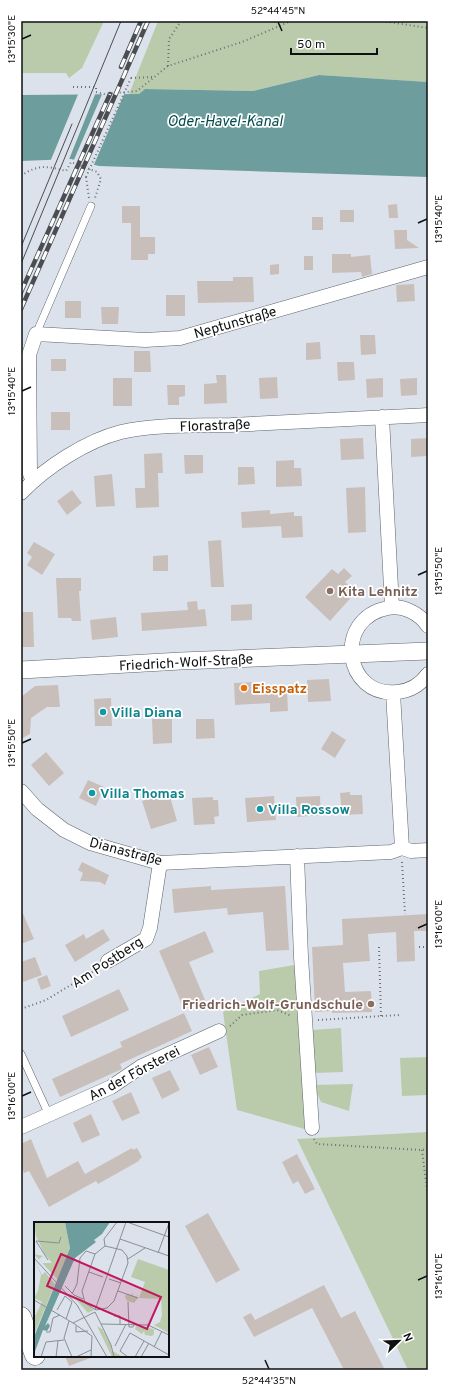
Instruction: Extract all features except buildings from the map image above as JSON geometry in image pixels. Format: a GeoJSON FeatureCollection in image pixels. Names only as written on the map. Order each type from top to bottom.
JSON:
{"type":"FeatureCollection","features":[{"type":"Feature","properties":{"kind":"main road"},"geometry":{"type":"LineString","coordinates":[[21,1317],[34,1353]]}},
{"type":"Feature","properties":{"kind":"main road"},"geometry":{"type":"LineString","coordinates":[[35,1357],[40,1370]]}},
{"type":"Feature","properties":{"kind":"street","name":"Neptunstraße"},"geometry":{"type":"LineString","coordinates":[[36,334],[144,340],[180,338],[428,267]]}},
{"type":"Feature","properties":{"kind":"street"},"geometry":{"type":"LineString","coordinates":[[33,481],[30,474],[30,355],[36,334]]}},
{"type":"Feature","properties":{"kind":"street","name":"Florastraße"},"geometry":{"type":"LineString","coordinates":[[21,493],[33,481],[77,451],[95,442],[121,433],[140,429],[428,415]]}},
{"type":"Feature","properties":{"kind":"street"},"geometry":{"type":"LineString","coordinates":[[382,417],[392,607]]}},
{"type":"Feature","properties":{"kind":"street"},"geometry":{"type":"LineString","coordinates":[[428,626],[415,613],[404,609],[392,607],[380,609],[370,614],[361,622],[351,643],[353,665],[364,682],[382,692],[404,692],[414,687],[428,674]]}},
{"type":"Feature","properties":{"kind":"street","name":"Friedrich-Wolf-Straße"},"geometry":{"type":"LineString","coordinates":[[21,670],[428,651]]}},
{"type":"Feature","properties":{"kind":"street"},"geometry":{"type":"LineString","coordinates":[[393,693],[402,852]]}},
{"type":"Feature","properties":{"kind":"street","name":"Dianastraße"},"geometry":{"type":"LineString","coordinates":[[21,791],[37,809],[64,830],[90,843],[160,862],[428,850]]}},
{"type":"Feature","properties":{"kind":"street"},"geometry":{"type":"LineString","coordinates":[[297,856],[304,1021],[312,1128]]}},
{"type":"Feature","properties":{"kind":"street","name":"Am Postberg"},"geometry":{"type":"LineString","coordinates":[[108,961],[146,939],[150,928],[160,862]]}},
{"type":"Feature","properties":{"kind":"street","name":"An der Försterei"},"geometry":{"type":"LineString","coordinates":[[21,1127],[111,1087],[142,1066],[219,1031]]}},
{"type":"Feature","properties":{"kind":"lane"},"geometry":{"type":"LineString","coordinates":[[36,334],[91,206]]}},
{"type":"Feature","properties":{"kind":"lane"},"geometry":{"type":"LineString","coordinates":[[21,1054],[49,1115]]}},
{"type":"Feature","properties":{"kind":"path"},"geometry":{"type":"LineString","coordinates":[[168,66],[169,39],[181,21]]}},
{"type":"Feature","properties":{"kind":"path"},"geometry":{"type":"LineString","coordinates":[[73,87],[96,87],[96,92],[104,94],[137,91],[168,66],[242,42],[291,21]]}},
{"type":"Feature","properties":{"kind":"path"},"geometry":{"type":"LineString","coordinates":[[382,21],[428,28]]}},
{"type":"Feature","properties":{"kind":"path"},"geometry":{"type":"LineString","coordinates":[[91,206],[86,176],[131,78],[154,77]]}},
{"type":"Feature","properties":{"kind":"path"},"geometry":{"type":"LineString","coordinates":[[21,176],[28,171],[46,166],[66,171],[70,162],[97,172],[101,179],[99,191],[91,206]]}},
{"type":"Feature","properties":{"kind":"path"},"geometry":{"type":"LineString","coordinates":[[402,852],[405,914]]}},
{"type":"Feature","properties":{"kind":"path"},"geometry":{"type":"LineString","coordinates":[[379,947],[381,1016]]}},
{"type":"Feature","properties":{"kind":"path"},"geometry":{"type":"LineString","coordinates":[[419,947],[428,947]]}},
{"type":"Feature","properties":{"kind":"path","name":"Am Postberg"},"geometry":{"type":"LineString","coordinates":[[21,1008],[46,1000],[103,966],[108,961]]}},
{"type":"Feature","properties":{"kind":"path"},"geometry":{"type":"LineString","coordinates":[[219,1031],[230,1026],[242,1016],[277,1010],[304,1021],[400,1015]]}},
{"type":"Feature","properties":{"kind":"path"},"geometry":{"type":"LineString","coordinates":[[312,1128],[313,1138],[317,1144],[422,1150],[428,1148]]}},
{"type":"Feature","properties":{"kind":"path"},"geometry":{"type":"LineString","coordinates":[[422,1150],[428,1198]]}},
{"type":"Feature","properties":{"kind":"shaded area"},"geometry":{"type":"Polygon","coordinates":[[[21,21],[104,21],[82,68],[69,78],[66,73],[21,73],[21,21]]]}},
{"type":"Feature","properties":{"kind":"shaded area"},"geometry":{"type":"Polygon","coordinates":[[[158,21],[428,21],[428,82],[319,75],[253,91],[145,89],[139,94],[129,94],[158,21]]]}},
{"type":"Feature","properties":{"kind":"shaded area"},"geometry":{"type":"Polygon","coordinates":[[[306,963],[313,1085],[353,1084],[349,1111],[321,1102],[318,1095],[313,1094],[315,1132],[237,1110],[223,1012],[260,994],[259,971],[306,963]]]}},
{"type":"Feature","properties":{"kind":"shaded area"},"geometry":{"type":"Polygon","coordinates":[[[341,1028],[343,1072],[314,1073],[312,1030],[341,1028]]]}},
{"type":"Feature","properties":{"kind":"shaded area"},"geometry":{"type":"Polygon","coordinates":[[[428,1057],[428,1095],[402,1096],[400,1058],[428,1057]]]}},
{"type":"Feature","properties":{"kind":"shaded area"},"geometry":{"type":"Polygon","coordinates":[[[428,1132],[428,1370],[408,1370],[297,1139],[428,1132]]]}},
{"type":"Feature","properties":{"kind":"water","name":"Oder-Havel-Kanal"},"geometry":{"type":"Polygon","coordinates":[[[319,75],[428,82],[428,177],[99,166],[71,159],[21,161],[21,95],[139,94],[145,89],[253,91],[319,75]]]}},
{"type":"Feature","properties":{"kind":"pier"},"geometry":{"type":"Polygon","coordinates":[[[79,92],[96,92],[68,162],[50,162],[79,92]]]}},
{"type":"Feature","properties":{"kind":"pier"},"geometry":{"type":"Polygon","coordinates":[[[103,92],[125,92],[93,167],[73,162],[103,92]]]}},
{"type":"Feature","properties":{"kind":"tram line"},"geometry":{"type":"LineString","coordinates":[[21,264],[121,21]]}},
{"type":"Feature","properties":{"kind":"tram line"},"geometry":{"type":"LineString","coordinates":[[21,247],[72,124]]}},
{"type":"Feature","properties":{"kind":"railway"},"geometry":{"type":"LineString","coordinates":[[121,67],[141,21]]}},
{"type":"Feature","properties":{"kind":"railway"},"geometry":{"type":"LineString","coordinates":[[21,309],[148,21]]}},
{"type":"Feature","properties":{"kind":"railway"},"geometry":{"type":"LineString","coordinates":[[21,292],[110,94]]}},
{"type":"Feature","properties":{"kind":"place","name":"Kita Lehnitz"},"geometry":{"type":"Point","coordinates":[330,591]}},
{"type":"Feature","properties":{"kind":"place","name":"Eisspatz"},"geometry":{"type":"Point","coordinates":[244,688]}},
{"type":"Feature","properties":{"kind":"place","name":"Villa Diana"},"geometry":{"type":"Point","coordinates":[103,712]}},
{"type":"Feature","properties":{"kind":"place","name":"Villa Thomas"},"geometry":{"type":"Point","coordinates":[92,793]}},
{"type":"Feature","properties":{"kind":"place","name":"Villa Rossow"},"geometry":{"type":"Point","coordinates":[260,809]}},
{"type":"Feature","properties":{"kind":"place","name":"Friedrich-Wolf-Grundschule"},"geometry":{"type":"Point","coordinates":[371,1004]}}]}
